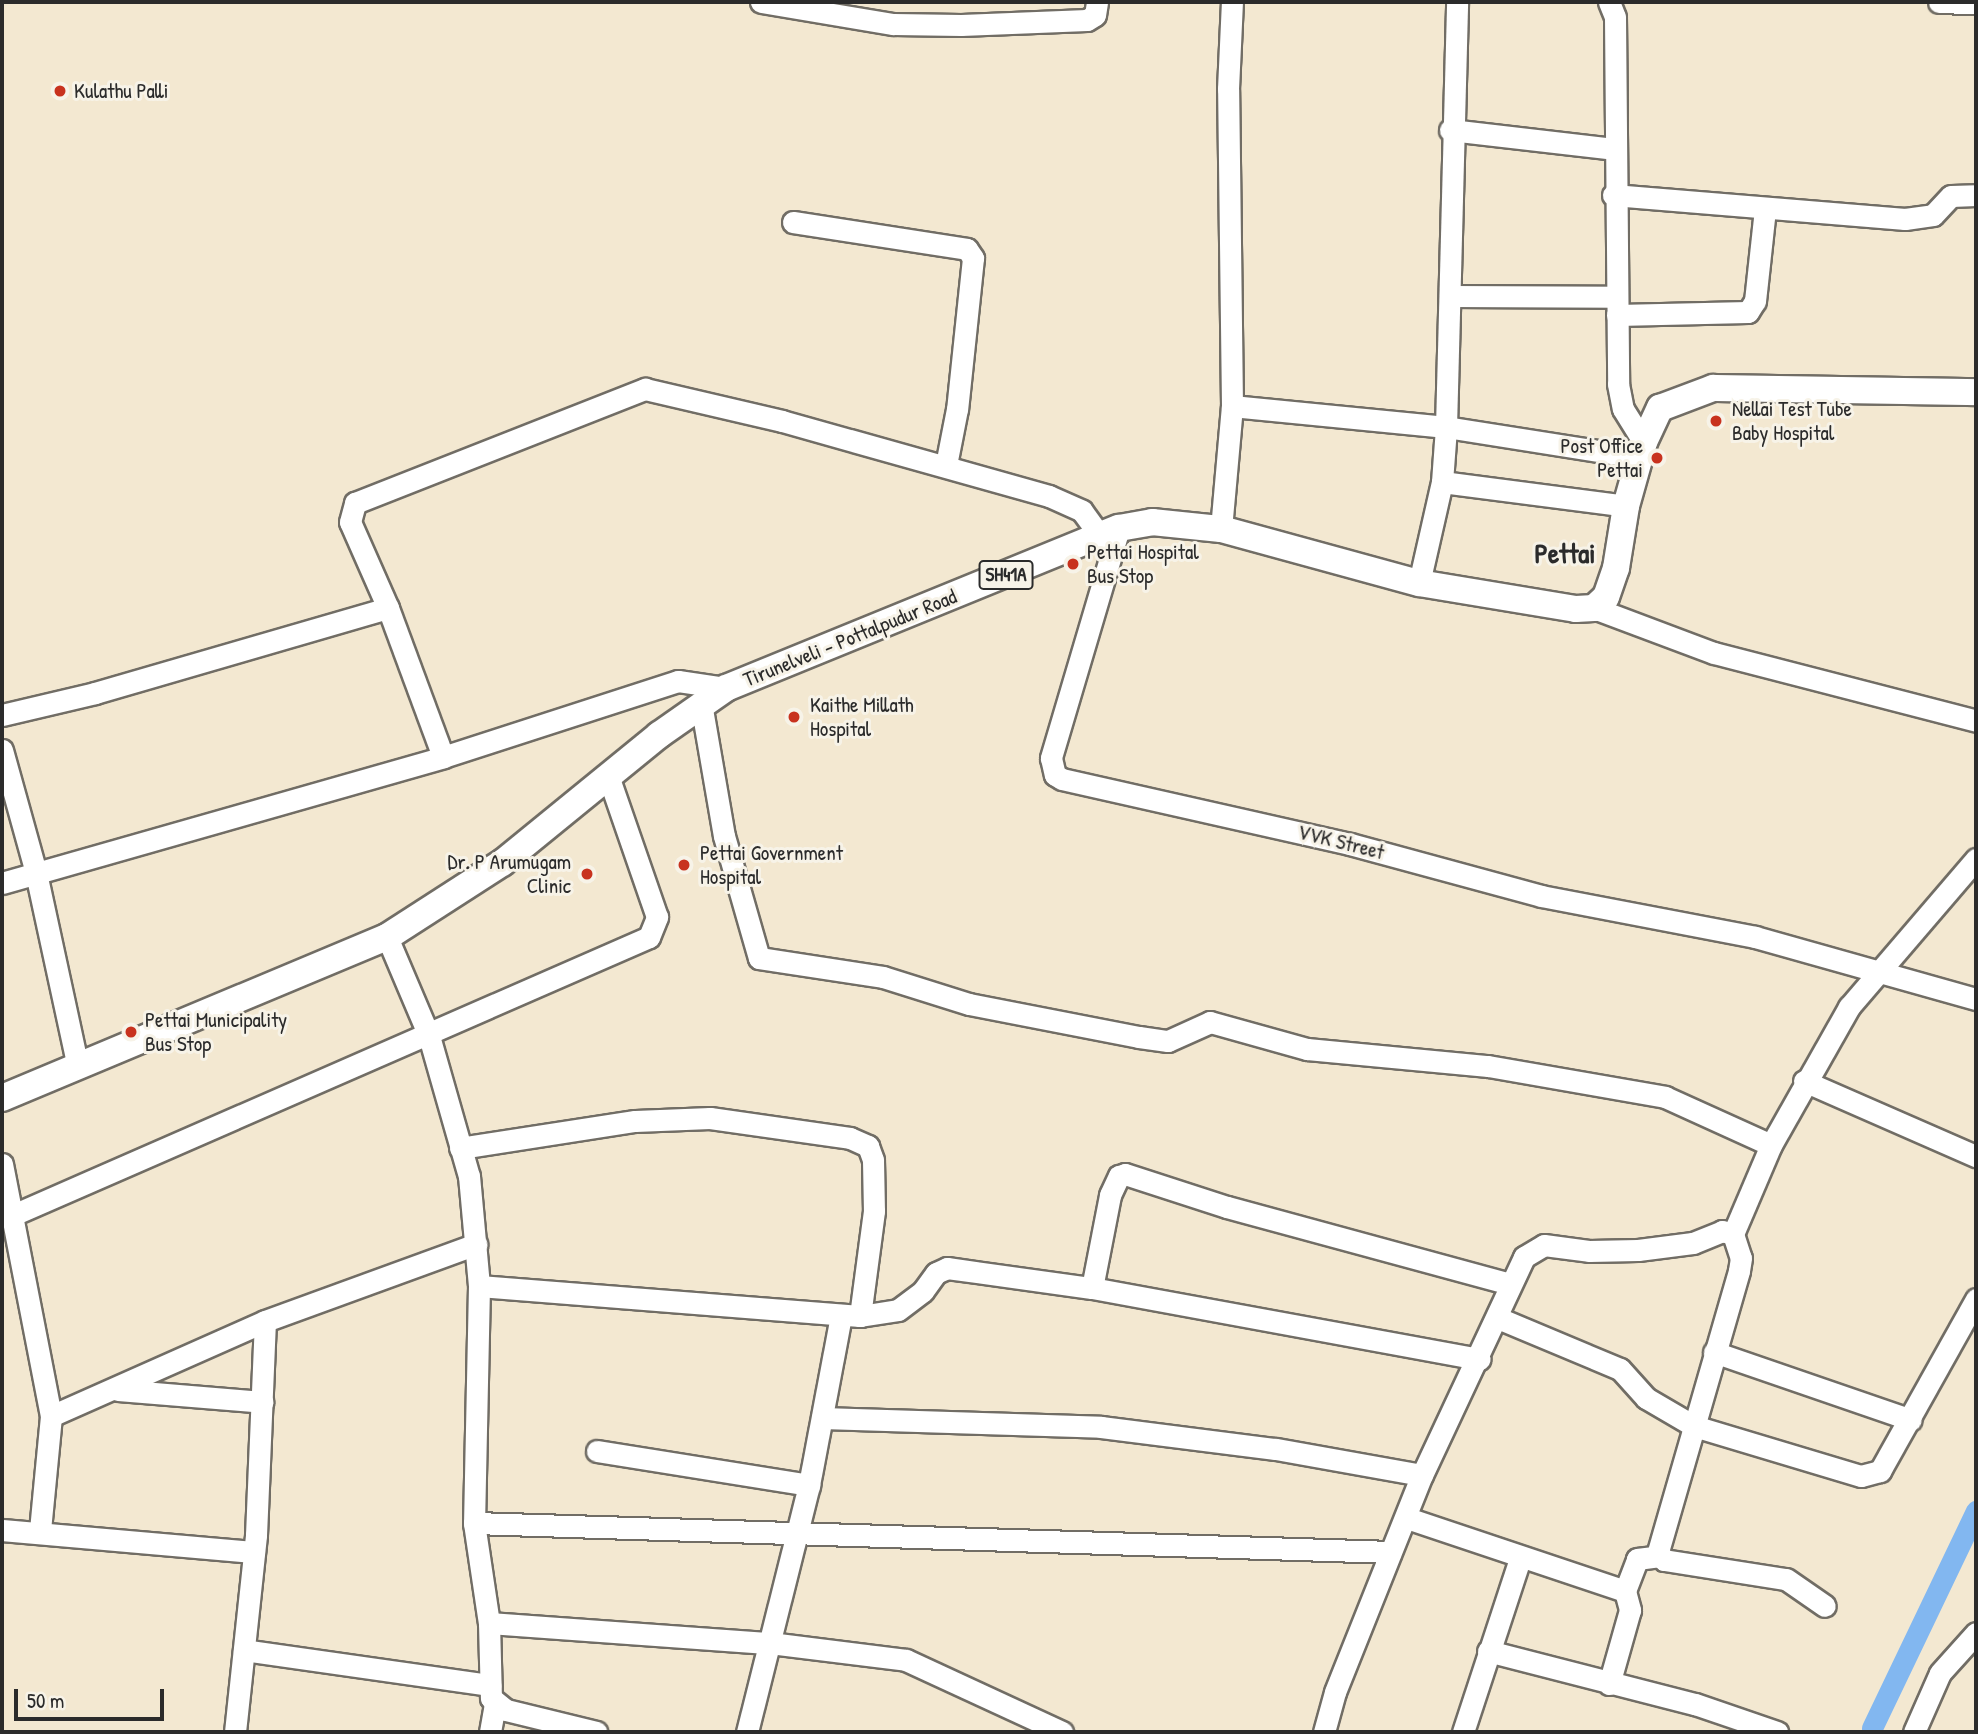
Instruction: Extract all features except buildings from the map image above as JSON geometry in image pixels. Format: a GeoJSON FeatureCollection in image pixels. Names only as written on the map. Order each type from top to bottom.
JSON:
{"type":"FeatureCollection","features":[{"type":"Feature","properties":{"kind":"main road"},"geometry":{"type":"LineString","coordinates":[[1594,608],[1606,597],[1616,568],[1626,506],[1643,450],[1660,408],[1713,388],[1976,392]]}},
{"type":"Feature","properties":{"kind":"main road","name":"Tirunelveli - Pottalpudur Road"},"geometry":{"type":"LineString","coordinates":[[2,1098],[77,1063],[387,937],[502,863],[701,703],[726,688],[1110,532],[1152,522],[1221,529],[1419,583],[1576,609],[1594,608]]}},
{"type":"Feature","properties":{"kind":"street"},"geometry":{"type":"LineString","coordinates":[[761,2],[873,19],[961,25],[1073,21],[1095,15],[1097,2]]}},
{"type":"Feature","properties":{"kind":"street"},"geometry":{"type":"LineString","coordinates":[[1221,529],[1232,406],[1228,89],[1232,2]]}},
{"type":"Feature","properties":{"kind":"street"},"geometry":{"type":"LineString","coordinates":[[1419,583],[1442,482],[1446,427],[1451,296],[1450,130],[1457,2]]}},
{"type":"Feature","properties":{"kind":"street"},"geometry":{"type":"LineString","coordinates":[[1609,2],[1615,17],[1613,195],[1619,396],[1643,450]]}},
{"type":"Feature","properties":{"kind":"street"},"geometry":{"type":"LineString","coordinates":[[1939,2],[1976,3]]}},
{"type":"Feature","properties":{"kind":"street"},"geometry":{"type":"LineString","coordinates":[[1450,130],[1614,149]]}},
{"type":"Feature","properties":{"kind":"street"},"geometry":{"type":"LineString","coordinates":[[1613,195],[1765,209],[1924,218],[1951,196],[1976,195]]}},
{"type":"Feature","properties":{"kind":"street"},"geometry":{"type":"LineString","coordinates":[[1451,296],[1748,312],[1755,301],[1765,209]]}},
{"type":"Feature","properties":{"kind":"street"},"geometry":{"type":"LineString","coordinates":[[793,222],[967,249],[973,258],[957,409],[946,465]]}},
{"type":"Feature","properties":{"kind":"street"},"geometry":{"type":"LineString","coordinates":[[443,757],[388,608],[350,522],[355,503],[631,391],[663,392],[946,465],[1070,504],[1110,532]]}},
{"type":"Feature","properties":{"kind":"street"},"geometry":{"type":"LineString","coordinates":[[1232,406],[1643,450]]}},
{"type":"Feature","properties":{"kind":"street"},"geometry":{"type":"LineString","coordinates":[[1442,482],[1626,506]]}},
{"type":"Feature","properties":{"kind":"street","name":"VVK Street"},"geometry":{"type":"LineString","coordinates":[[1110,532],[1051,758],[1055,775],[1062,779],[1350,844],[1541,896],[1755,937],[1878,970]]}},
{"type":"Feature","properties":{"kind":"street"},"geometry":{"type":"LineString","coordinates":[[2,715],[95,693],[388,608]]}},
{"type":"Feature","properties":{"kind":"street"},"geometry":{"type":"LineString","coordinates":[[1594,608],[1714,653],[1976,721]]}},
{"type":"Feature","properties":{"kind":"street"},"geometry":{"type":"LineString","coordinates":[[2,883],[204,821],[443,757],[678,681],[726,688]]}},
{"type":"Feature","properties":{"kind":"street"},"geometry":{"type":"LineString","coordinates":[[701,703],[724,836],[748,933],[759,958],[883,977],[969,1004],[1161,1041],[1184,1036],[1210,1022],[1307,1049],[1488,1066],[1665,1097],[1771,1145]]}},
{"type":"Feature","properties":{"kind":"street"},"geometry":{"type":"LineString","coordinates":[[2,750],[36,873],[77,1063]]}},
{"type":"Feature","properties":{"kind":"street"},"geometry":{"type":"LineString","coordinates":[[13,1215],[429,1036],[637,943],[656,928],[653,903],[609,778]]}},
{"type":"Feature","properties":{"kind":"street"},"geometry":{"type":"LineString","coordinates":[[1660,1556],[1660,1538],[1741,1258],[1733,1234],[1771,1145],[1804,1081],[1849,1007],[1976,859]]}},
{"type":"Feature","properties":{"kind":"street"},"geometry":{"type":"LineString","coordinates":[[387,937],[429,1036],[469,1176],[479,1286],[474,1523],[489,1623],[493,1695],[490,1732]]}},
{"type":"Feature","properties":{"kind":"street"},"geometry":{"type":"LineString","coordinates":[[1878,970],[1976,999]]}},
{"type":"Feature","properties":{"kind":"street"},"geometry":{"type":"LineString","coordinates":[[1804,1081],[1976,1156]]}},
{"type":"Feature","properties":{"kind":"street"},"geometry":{"type":"LineString","coordinates":[[460,1148],[635,1121],[710,1118],[850,1138],[868,1146],[873,1160],[874,1211],[747,1732]]}},
{"type":"Feature","properties":{"kind":"street"},"geometry":{"type":"LineString","coordinates":[[2,1164],[51,1416],[40,1531]]}},
{"type":"Feature","properties":{"kind":"street"},"geometry":{"type":"LineString","coordinates":[[1092,1288],[1110,1195],[1119,1176],[1125,1174],[1239,1211],[1510,1284]]}},
{"type":"Feature","properties":{"kind":"street"},"geometry":{"type":"LineString","coordinates":[[1324,1732],[1422,1475],[1480,1359],[1510,1284],[1528,1252],[1544,1245],[1589,1251],[1639,1250],[1693,1243],[1722,1231],[1733,1234]]}},
{"type":"Feature","properties":{"kind":"street"},"geometry":{"type":"LineString","coordinates":[[51,1416],[117,1390],[265,1321],[476,1244]]}},
{"type":"Feature","properties":{"kind":"street"},"geometry":{"type":"LineString","coordinates":[[479,1286],[850,1315],[898,1310],[923,1291],[936,1273],[947,1268],[1092,1288],[1480,1359]]}},
{"type":"Feature","properties":{"kind":"street"},"geometry":{"type":"LineString","coordinates":[[1498,1318],[1620,1369],[1646,1398],[1693,1426],[1861,1476],[1880,1471],[1976,1299]]}},
{"type":"Feature","properties":{"kind":"street"},"geometry":{"type":"LineString","coordinates":[[235,1732],[254,1552],[265,1321]]}},
{"type":"Feature","properties":{"kind":"street"},"geometry":{"type":"LineString","coordinates":[[1714,1352],[1910,1420]]}},
{"type":"Feature","properties":{"kind":"street"},"geometry":{"type":"LineString","coordinates":[[117,1390],[262,1402]]}},
{"type":"Feature","properties":{"kind":"street"},"geometry":{"type":"LineString","coordinates":[[822,1418],[1101,1427],[1276,1450],[1422,1475]]}},
{"type":"Feature","properties":{"kind":"street"},"geometry":{"type":"LineString","coordinates":[[597,1451],[809,1485]]}},
{"type":"Feature","properties":{"kind":"street"},"geometry":{"type":"LineString","coordinates":[[1407,1518],[1520,1559],[1625,1591]]}},
{"type":"Feature","properties":{"kind":"street"},"geometry":{"type":"LineString","coordinates":[[474,1523],[1391,1552]]}},
{"type":"Feature","properties":{"kind":"street"},"geometry":{"type":"LineString","coordinates":[[2,1530],[40,1531],[254,1552]]}},
{"type":"Feature","properties":{"kind":"street"},"geometry":{"type":"LineString","coordinates":[[1609,1684],[1630,1609],[1625,1591],[1637,1559],[1660,1556],[1786,1578],[1825,1606]]}},
{"type":"Feature","properties":{"kind":"street"},"geometry":{"type":"LineString","coordinates":[[1463,1732],[1520,1559]]}},
{"type":"Feature","properties":{"kind":"street"},"geometry":{"type":"LineString","coordinates":[[489,1623],[770,1643],[906,1660],[1062,1732]]}},
{"type":"Feature","properties":{"kind":"street"},"geometry":{"type":"LineString","coordinates":[[1914,1732],[1940,1673],[1976,1633]]}},
{"type":"Feature","properties":{"kind":"street"},"geometry":{"type":"LineString","coordinates":[[244,1650],[493,1695],[596,1732]]}},
{"type":"Feature","properties":{"kind":"street"},"geometry":{"type":"LineString","coordinates":[[1488,1651],[1695,1704],[1777,1732]]}},
{"type":"Feature","properties":{"kind":"waterway"},"geometry":{"type":"LineString","coordinates":[[1872,1728],[1976,1511]]}},
{"type":"Feature","properties":{"kind":"place","name":"Kulathu Palli"},"geometry":{"type":"Point","coordinates":[60,91]}},
{"type":"Feature","properties":{"kind":"place","name":"Nellai Test Tube Baby Hospital"},"geometry":{"type":"Point","coordinates":[1716,421]}},
{"type":"Feature","properties":{"kind":"place","name":"Post Office Pettai"},"geometry":{"type":"Point","coordinates":[1657,458]}},
{"type":"Feature","properties":{"kind":"place","name":"Pettai Hospital Bus Stop"},"geometry":{"type":"Point","coordinates":[1073,564]}},
{"type":"Feature","properties":{"kind":"place","name":"Kaithe Millath Hospital"},"geometry":{"type":"Point","coordinates":[794,717]}},
{"type":"Feature","properties":{"kind":"place","name":"Pettai Government Hospital"},"geometry":{"type":"Point","coordinates":[684,865]}},
{"type":"Feature","properties":{"kind":"place","name":"Dr. P Arumugam Clinic"},"geometry":{"type":"Point","coordinates":[587,874]}},
{"type":"Feature","properties":{"kind":"place","name":"Pettai Municipality Bus Stop"},"geometry":{"type":"Point","coordinates":[131,1032]}},
{"type":"Feature","properties":{"kind":"district","name":"Pettai"},"geometry":{"type":"Point","coordinates":[1565,553]}}]}
